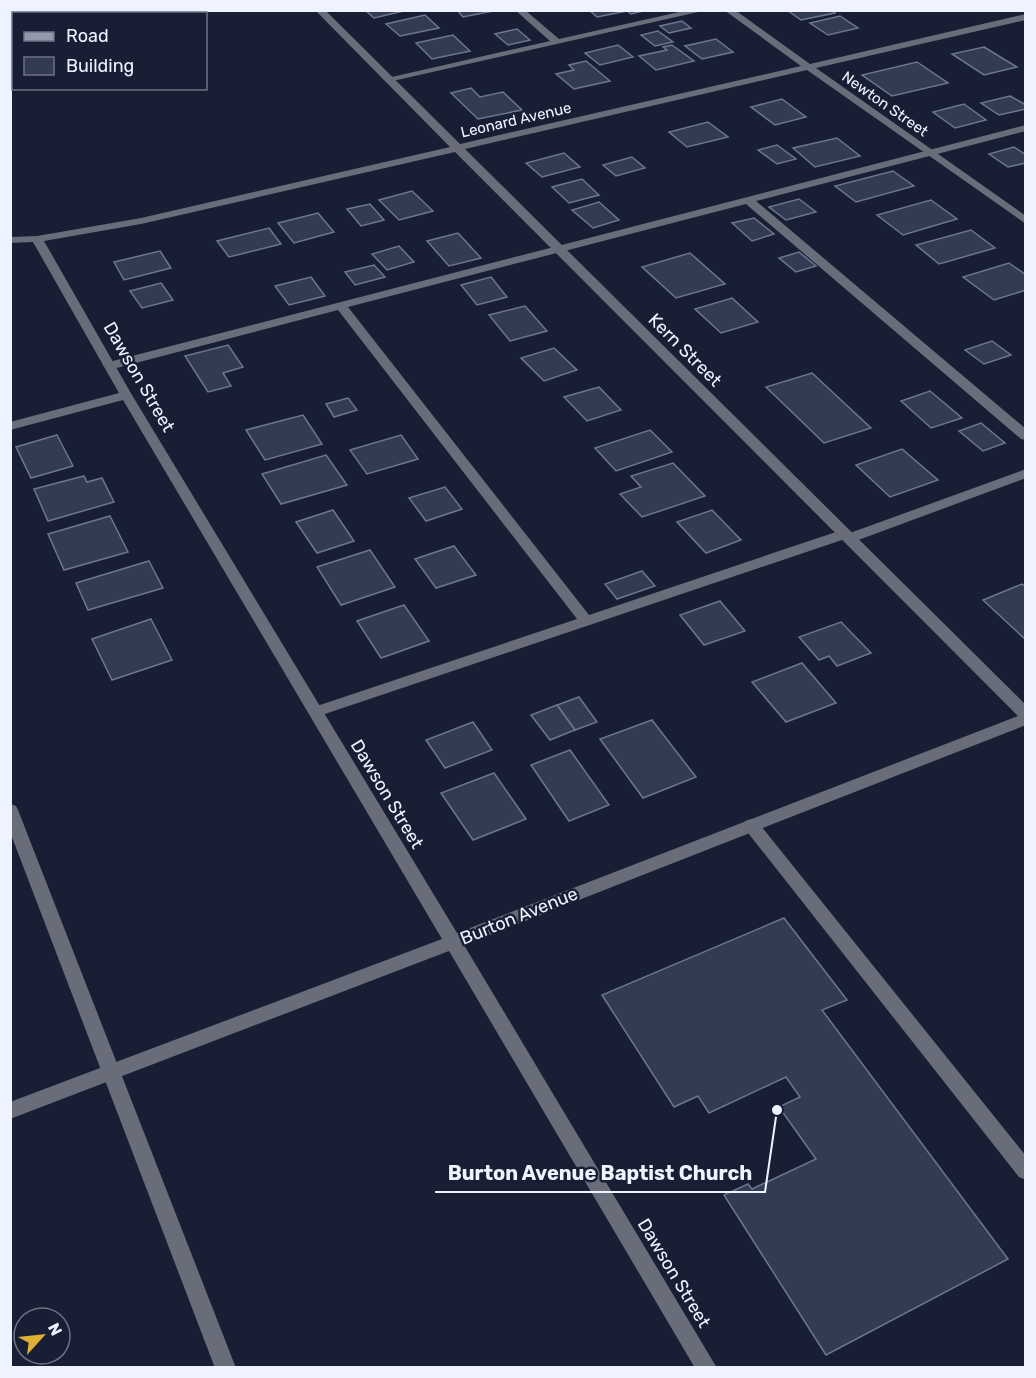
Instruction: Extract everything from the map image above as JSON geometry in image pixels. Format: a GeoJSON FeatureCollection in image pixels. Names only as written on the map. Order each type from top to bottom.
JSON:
{"type":"FeatureCollection","features":[{"type":"Feature","properties":{"kind":"street","name":"Kern Street"},"geometry":{"type":"LineString","coordinates":[[319,10],[1026,717]]}},
{"type":"Feature","properties":{"kind":"street"},"geometry":{"type":"LineString","coordinates":[[519,10],[557,42]]}},
{"type":"Feature","properties":{"kind":"street"},"geometry":{"type":"LineString","coordinates":[[388,79],[703,10]]}},
{"type":"Feature","properties":{"kind":"street","name":"Newton Street"},"geometry":{"type":"LineString","coordinates":[[728,10],[1026,221]]}},
{"type":"Feature","properties":{"kind":"street","name":"Leonard Avenue"},"geometry":{"type":"LineString","coordinates":[[10,240],[37,239],[141,220],[1026,16]]}},
{"type":"Feature","properties":{"kind":"street"},"geometry":{"type":"LineString","coordinates":[[109,366],[1026,128]]}},
{"type":"Feature","properties":{"kind":"street"},"geometry":{"type":"LineString","coordinates":[[748,200],[1026,436]]}},
{"type":"Feature","properties":{"kind":"street","name":"Dawson Street"},"geometry":{"type":"LineString","coordinates":[[37,239],[126,395],[707,1368]]}},
{"type":"Feature","properties":{"kind":"street"},"geometry":{"type":"LineString","coordinates":[[341,306],[586,621]]}},
{"type":"Feature","properties":{"kind":"street"},"geometry":{"type":"LineString","coordinates":[[10,426],[126,395]]}},
{"type":"Feature","properties":{"kind":"street"},"geometry":{"type":"LineString","coordinates":[[316,712],[846,537],[1026,473]]}},
{"type":"Feature","properties":{"kind":"street","name":"Burton Avenue"},"geometry":{"type":"LineString","coordinates":[[10,1111],[453,942],[1026,717]]}},
{"type":"Feature","properties":{"kind":"street"},"geometry":{"type":"LineString","coordinates":[[10,810],[226,1368]]}},
{"type":"Feature","properties":{"kind":"street"},"geometry":{"type":"LineString","coordinates":[[751,825],[1026,1171]]}},
{"type":"Feature","properties":{"kind":"building"},"geometry":{"type":"Polygon","coordinates":[[[365,10],[408,10],[374,18],[365,10]]]}},
{"type":"Feature","properties":{"kind":"building"},"geometry":{"type":"Polygon","coordinates":[[[457,10],[492,10],[493,11],[463,17],[457,10]]]}},
{"type":"Feature","properties":{"kind":"building"},"geometry":{"type":"Polygon","coordinates":[[[589,10],[647,10],[597,17],[589,10]]]}},
{"type":"Feature","properties":{"kind":"building"},"geometry":{"type":"Polygon","coordinates":[[[787,10],[832,10],[835,13],[801,20],[787,10]]]}},
{"type":"Feature","properties":{"kind":"building"},"geometry":{"type":"Polygon","coordinates":[[[425,15],[439,28],[400,36],[386,24],[425,15]]]}},
{"type":"Feature","properties":{"kind":"building"},"geometry":{"type":"Polygon","coordinates":[[[840,16],[858,28],[828,35],[810,23],[840,16]]]}},
{"type":"Feature","properties":{"kind":"building"},"geometry":{"type":"Polygon","coordinates":[[[682,21],[691,28],[669,33],[660,26],[682,21]]]}},
{"type":"Feature","properties":{"kind":"building"},"geometry":{"type":"Polygon","coordinates":[[[517,29],[530,40],[508,45],[495,34],[517,29]]]}},
{"type":"Feature","properties":{"kind":"building"},"geometry":{"type":"Polygon","coordinates":[[[658,31],[673,42],[655,46],[641,35],[658,31]]]}},
{"type":"Feature","properties":{"kind":"building"},"geometry":{"type":"Polygon","coordinates":[[[453,35],[470,51],[432,59],[416,43],[453,35]]]}},
{"type":"Feature","properties":{"kind":"building"},"geometry":{"type":"Polygon","coordinates":[[[716,39],[733,52],[702,59],[685,46],[716,39]]]}},
{"type":"Feature","properties":{"kind":"building"},"geometry":{"type":"Polygon","coordinates":[[[618,45],[633,57],[600,65],[585,53],[618,45]]]}},
{"type":"Feature","properties":{"kind":"building"},"geometry":{"type":"Polygon","coordinates":[[[672,45],[694,61],[656,70],[639,56],[667,50],[663,47],[672,45]]]}},
{"type":"Feature","properties":{"kind":"building"},"geometry":{"type":"Polygon","coordinates":[[[984,47],[1017,67],[984,75],[952,54],[984,47]]]}},
{"type":"Feature","properties":{"kind":"building"},"geometry":{"type":"Polygon","coordinates":[[[586,61],[610,81],[574,89],[556,74],[574,70],[569,65],[586,61]]]}},
{"type":"Feature","properties":{"kind":"building"},"geometry":{"type":"Polygon","coordinates":[[[917,62],[948,83],[892,96],[862,75],[917,62]]]}},
{"type":"Feature","properties":{"kind":"building"},"geometry":{"type":"Polygon","coordinates":[[[471,88],[480,97],[503,92],[522,110],[478,119],[451,93],[471,88]]]}},
{"type":"Feature","properties":{"kind":"building"},"geometry":{"type":"Polygon","coordinates":[[[1010,96],[1026,105],[1026,109],[999,115],[981,103],[1010,96]]]}},
{"type":"Feature","properties":{"kind":"building"},"geometry":{"type":"Polygon","coordinates":[[[782,99],[806,117],[775,125],[751,107],[782,99]]]}},
{"type":"Feature","properties":{"kind":"building"},"geometry":{"type":"Polygon","coordinates":[[[964,104],[986,120],[955,128],[933,112],[964,104]]]}},
{"type":"Feature","properties":{"kind":"building"},"geometry":{"type":"Polygon","coordinates":[[[708,122],[728,137],[687,147],[669,132],[708,122]]]}},
{"type":"Feature","properties":{"kind":"building"},"geometry":{"type":"Polygon","coordinates":[[[837,138],[860,156],[815,167],[793,148],[837,138]]]}},
{"type":"Feature","properties":{"kind":"building"},"geometry":{"type":"Polygon","coordinates":[[[777,145],[796,159],[777,164],[758,150],[777,145]]]}},
{"type":"Feature","properties":{"kind":"building"},"geometry":{"type":"Polygon","coordinates":[[[1014,147],[1026,155],[1026,163],[1008,167],[989,154],[1014,147]]]}},
{"type":"Feature","properties":{"kind":"building"},"geometry":{"type":"Polygon","coordinates":[[[564,153],[580,167],[542,177],[526,163],[564,153]]]}},
{"type":"Feature","properties":{"kind":"building"},"geometry":{"type":"Polygon","coordinates":[[[632,157],[645,168],[616,176],[603,165],[632,157]]]}},
{"type":"Feature","properties":{"kind":"building"},"geometry":{"type":"Polygon","coordinates":[[[893,171],[914,186],[856,202],[835,186],[893,171]]]}},
{"type":"Feature","properties":{"kind":"building"},"geometry":{"type":"Polygon","coordinates":[[[582,179],[599,195],[569,203],[552,187],[582,179]]]}},
{"type":"Feature","properties":{"kind":"building"},"geometry":{"type":"Polygon","coordinates":[[[412,191],[433,211],[399,220],[379,200],[412,191]]]}},
{"type":"Feature","properties":{"kind":"building"},"geometry":{"type":"Polygon","coordinates":[[[799,199],[816,212],[786,220],[769,207],[799,199]]]}},
{"type":"Feature","properties":{"kind":"building"},"geometry":{"type":"Polygon","coordinates":[[[931,200],[957,219],[903,235],[877,215],[931,200]]]}},
{"type":"Feature","properties":{"kind":"building"},"geometry":{"type":"Polygon","coordinates":[[[599,202],[619,220],[593,228],[572,210],[599,202]]]}},
{"type":"Feature","properties":{"kind":"building"},"geometry":{"type":"Polygon","coordinates":[[[370,204],[384,220],[361,226],[347,209],[370,204]]]}},
{"type":"Feature","properties":{"kind":"building"},"geometry":{"type":"Polygon","coordinates":[[[318,213],[334,232],[294,243],[278,223],[318,213]]]}},
{"type":"Feature","properties":{"kind":"building"},"geometry":{"type":"Polygon","coordinates":[[[754,218],[774,234],[752,241],[732,223],[754,218]]]}},
{"type":"Feature","properties":{"kind":"building"},"geometry":{"type":"Polygon","coordinates":[[[269,228],[281,244],[229,257],[217,241],[269,228]]]}},
{"type":"Feature","properties":{"kind":"building"},"geometry":{"type":"Polygon","coordinates":[[[971,230],[995,248],[939,264],[916,245],[971,230]]]}},
{"type":"Feature","properties":{"kind":"building"},"geometry":{"type":"Polygon","coordinates":[[[458,233],[481,258],[449,266],[427,241],[458,233]]]}},
{"type":"Feature","properties":{"kind":"building"},"geometry":{"type":"Polygon","coordinates":[[[399,246],[414,262],[387,270],[372,254],[399,246]]]}},
{"type":"Feature","properties":{"kind":"building"},"geometry":{"type":"Polygon","coordinates":[[[160,251],[171,268],[124,280],[114,262],[160,251]]]}},
{"type":"Feature","properties":{"kind":"building"},"geometry":{"type":"Polygon","coordinates":[[[799,252],[816,266],[796,272],[779,258],[799,252]]]}},
{"type":"Feature","properties":{"kind":"building"},"geometry":{"type":"Polygon","coordinates":[[[690,253],[725,284],[676,298],[642,267],[690,253]]]}},
{"type":"Feature","properties":{"kind":"building"},"geometry":{"type":"Polygon","coordinates":[[[1009,263],[1026,275],[1026,290],[994,300],[963,277],[1009,263]]]}},
{"type":"Feature","properties":{"kind":"building"},"geometry":{"type":"Polygon","coordinates":[[[374,265],[385,277],[355,285],[345,272],[374,265]]]}},
{"type":"Feature","properties":{"kind":"building"},"geometry":{"type":"Polygon","coordinates":[[[311,277],[325,296],[289,305],[275,286],[311,277]]]}},
{"type":"Feature","properties":{"kind":"building"},"geometry":{"type":"Polygon","coordinates":[[[491,277],[507,297],[477,305],[461,285],[491,277]]]}},
{"type":"Feature","properties":{"kind":"building"},"geometry":{"type":"Polygon","coordinates":[[[161,283],[173,300],[142,308],[130,291],[161,283]]]}},
{"type":"Feature","properties":{"kind":"building"},"geometry":{"type":"Polygon","coordinates":[[[732,298],[758,322],[721,333],[695,309],[732,298]]]}},
{"type":"Feature","properties":{"kind":"building"},"geometry":{"type":"Polygon","coordinates":[[[525,306],[547,331],[510,341],[489,315],[525,306]]]}},
{"type":"Feature","properties":{"kind":"building"},"geometry":{"type":"Polygon","coordinates":[[[992,341],[1011,355],[984,364],[965,350],[992,341]]]}},
{"type":"Feature","properties":{"kind":"building"},"geometry":{"type":"Polygon","coordinates":[[[228,345],[243,367],[223,373],[231,386],[208,392],[185,356],[228,345]]]}},
{"type":"Feature","properties":{"kind":"building"},"geometry":{"type":"Polygon","coordinates":[[[554,348],[577,370],[544,381],[521,358],[554,348]]]}},
{"type":"Feature","properties":{"kind":"building"},"geometry":{"type":"Polygon","coordinates":[[[812,373],[871,428],[824,443],[766,387],[812,373]]]}},
{"type":"Feature","properties":{"kind":"building"},"geometry":{"type":"Polygon","coordinates":[[[599,387],[621,410],[587,421],[564,397],[599,387]]]}},
{"type":"Feature","properties":{"kind":"building"},"geometry":{"type":"Polygon","coordinates":[[[930,391],[962,418],[931,428],[901,401],[930,391]]]}},
{"type":"Feature","properties":{"kind":"building"},"geometry":{"type":"Polygon","coordinates":[[[348,398],[357,410],[334,417],[326,404],[348,398]]]}},
{"type":"Feature","properties":{"kind":"building"},"geometry":{"type":"Polygon","coordinates":[[[303,415],[322,444],[265,460],[246,430],[303,415]]]}},
{"type":"Feature","properties":{"kind":"building"},"geometry":{"type":"Polygon","coordinates":[[[981,423],[1005,443],[983,451],[959,431],[981,423]]]}},
{"type":"Feature","properties":{"kind":"building"},"geometry":{"type":"Polygon","coordinates":[[[650,430],[672,452],[616,471],[595,448],[650,430]]]}},
{"type":"Feature","properties":{"kind":"building"},"geometry":{"type":"Polygon","coordinates":[[[57,435],[73,466],[31,478],[16,447],[57,435]]]}},
{"type":"Feature","properties":{"kind":"building"},"geometry":{"type":"Polygon","coordinates":[[[401,435],[418,459],[367,474],[350,450],[401,435]]]}},
{"type":"Feature","properties":{"kind":"building"},"geometry":{"type":"Polygon","coordinates":[[[902,449],[938,480],[890,497],[856,465],[902,449]]]}},
{"type":"Feature","properties":{"kind":"building"},"geometry":{"type":"Polygon","coordinates":[[[326,455],[347,485],[281,504],[262,474],[326,455]]]}},
{"type":"Feature","properties":{"kind":"building"},"geometry":{"type":"Polygon","coordinates":[[[673,463],[705,496],[642,517],[620,494],[641,487],[631,476],[673,463]]]}},
{"type":"Feature","properties":{"kind":"building"},"geometry":{"type":"Polygon","coordinates":[[[84,476],[87,482],[102,478],[114,502],[48,521],[34,489],[84,476]]]}},
{"type":"Feature","properties":{"kind":"building"},"geometry":{"type":"Polygon","coordinates":[[[445,487],[462,509],[426,521],[409,498],[445,487]]]}},
{"type":"Feature","properties":{"kind":"building"},"geometry":{"type":"Polygon","coordinates":[[[333,510],[354,541],[317,553],[296,522],[333,510]]]}},
{"type":"Feature","properties":{"kind":"building"},"geometry":{"type":"Polygon","coordinates":[[[712,510],[741,540],[706,553],[677,522],[712,510]]]}},
{"type":"Feature","properties":{"kind":"building"},"geometry":{"type":"Polygon","coordinates":[[[110,516],[128,552],[64,570],[48,534],[110,516]]]}},
{"type":"Feature","properties":{"kind":"building"},"geometry":{"type":"Polygon","coordinates":[[[454,546],[476,575],[436,588],[415,559],[454,546]]]}},
{"type":"Feature","properties":{"kind":"building"},"geometry":{"type":"Polygon","coordinates":[[[370,550],[395,587],[341,605],[317,567],[370,550]]]}},
{"type":"Feature","properties":{"kind":"building"},"geometry":{"type":"Polygon","coordinates":[[[149,561],[163,588],[88,610],[76,583],[149,561]]]}},
{"type":"Feature","properties":{"kind":"building"},"geometry":{"type":"Polygon","coordinates":[[[642,571],[655,586],[617,599],[605,584],[642,571]]]}},
{"type":"Feature","properties":{"kind":"building"},"geometry":{"type":"Polygon","coordinates":[[[1022,584],[1026,587],[1026,640],[983,600],[1022,584]]]}},
{"type":"Feature","properties":{"kind":"building"},"geometry":{"type":"Polygon","coordinates":[[[720,601],[745,631],[704,645],[680,615],[720,601]]]}},
{"type":"Feature","properties":{"kind":"building"},"geometry":{"type":"Polygon","coordinates":[[[404,605],[429,641],[381,658],[357,621],[404,605]]]}},
{"type":"Feature","properties":{"kind":"building"},"geometry":{"type":"Polygon","coordinates":[[[151,619],[172,660],[112,680],[92,639],[151,619]]]}},
{"type":"Feature","properties":{"kind":"building"},"geometry":{"type":"Polygon","coordinates":[[[841,622],[871,653],[837,666],[829,656],[819,660],[799,637],[841,622]]]}},
{"type":"Feature","properties":{"kind":"building"},"geometry":{"type":"Polygon","coordinates":[[[802,663],[836,703],[786,722],[752,682],[802,663]]]}},
{"type":"Feature","properties":{"kind":"building"},"geometry":{"type":"Polygon","coordinates":[[[579,697],[597,722],[575,730],[557,705],[579,697]]]}},
{"type":"Feature","properties":{"kind":"building"},"geometry":{"type":"Polygon","coordinates":[[[557,705],[575,730],[550,740],[531,715],[557,705]]]}},
{"type":"Feature","properties":{"kind":"building"},"geometry":{"type":"Polygon","coordinates":[[[652,720],[696,777],[643,798],[600,739],[652,720]]]}},
{"type":"Feature","properties":{"kind":"building"},"geometry":{"type":"Polygon","coordinates":[[[473,722],[492,750],[445,768],[426,740],[473,722]]]}},
{"type":"Feature","properties":{"kind":"building"},"geometry":{"type":"Polygon","coordinates":[[[570,750],[609,805],[569,821],[531,765],[570,750]]]}},
{"type":"Feature","properties":{"kind":"building"},"geometry":{"type":"Polygon","coordinates":[[[494,773],[526,819],[473,840],[441,793],[494,773]]]}},
{"type":"Feature","properties":{"kind":"building"},"geometry":{"type":"Polygon","coordinates":[[[784,918],[847,1000],[822,1010],[1008,1259],[826,1355],[724,1195],[748,1184],[752,1189],[816,1159],[779,1107],[800,1097],[786,1077],[709,1113],[698,1096],[674,1107],[602,995],[784,918]]]}},
{"type":"Feature","properties":{"kind":"place","name":"Burton Avenue Baptist Church"},"geometry":{"type":"Point","coordinates":[777,1110]}}]}
